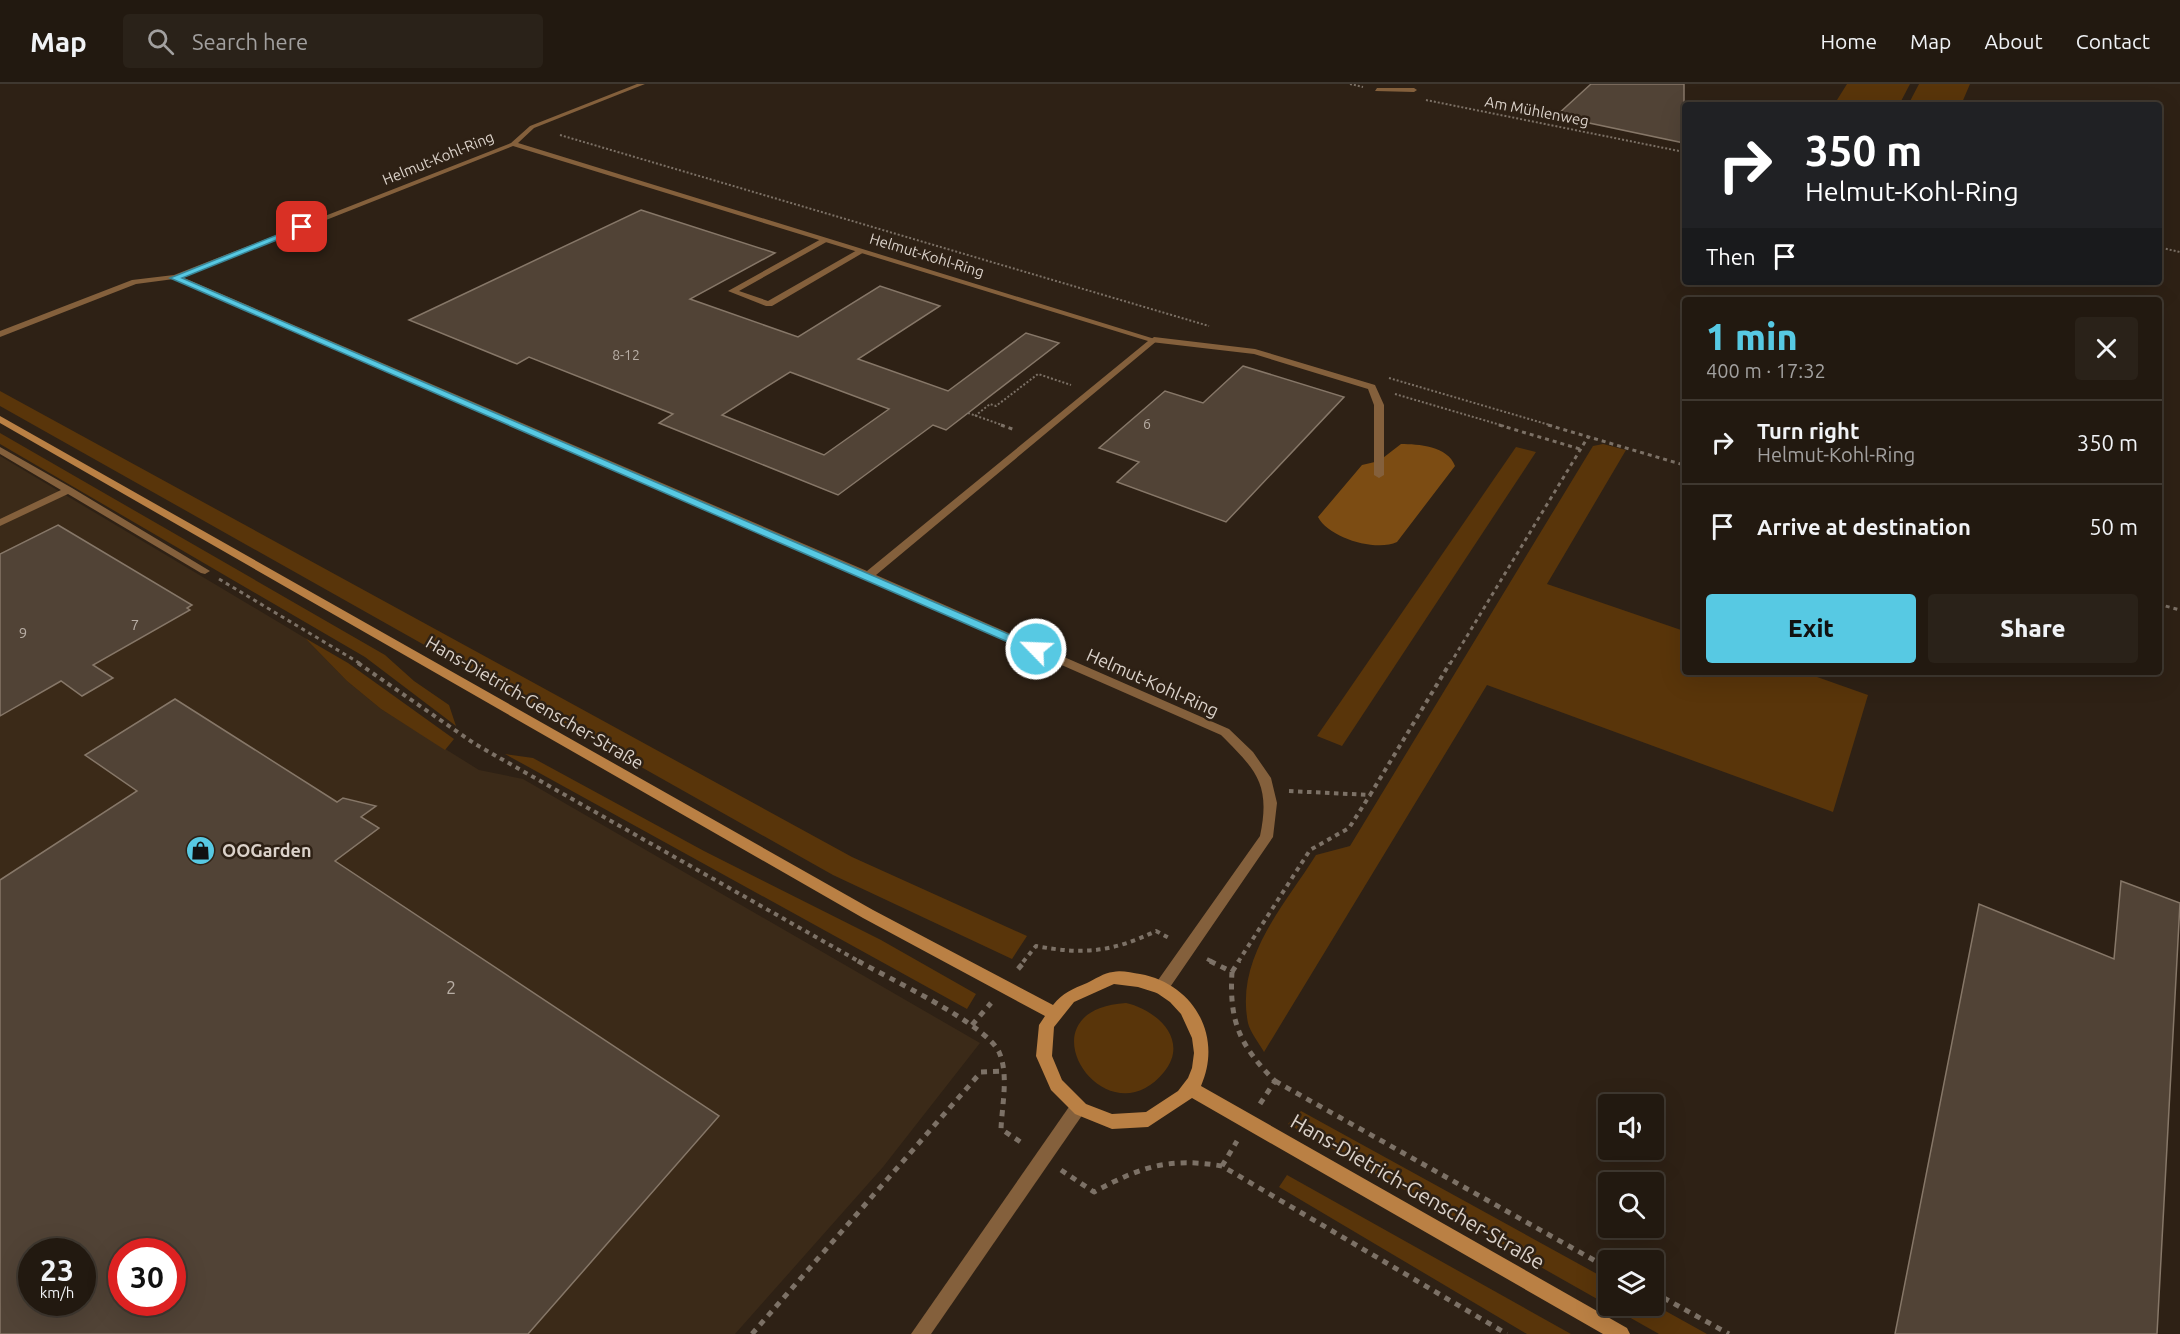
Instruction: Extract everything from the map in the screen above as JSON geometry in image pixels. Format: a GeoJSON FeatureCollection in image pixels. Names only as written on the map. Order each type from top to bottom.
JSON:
{"type":"FeatureCollection","features":[{"type":"Feature","properties":{"kind":"street"},"geometry":{"type":"LineString","coordinates":[[513,144],[532,127],[642,84]]}},
{"type":"Feature","properties":{"kind":"street"},"geometry":{"type":"LineString","coordinates":[[1377,90],[1414,90]]}},
{"type":"Feature","properties":{"kind":"street","name":"Helmut-Kohl-Ring"},"geometry":{"type":"LineString","coordinates":[[174,278],[513,144],[1154,340],[1255,352],[1371,387]]}},
{"type":"Feature","properties":{"kind":"street"},"geometry":{"type":"LineString","coordinates":[[826,240],[732,291],[769,304],[862,251]]}},
{"type":"Feature","properties":{"kind":"street"},"geometry":{"type":"LineString","coordinates":[[0,334],[135,282],[174,278]]}},
{"type":"Feature","properties":{"kind":"street","name":"Helmut-Kohl-Ring"},"geometry":{"type":"LineString","coordinates":[[174,278],[1225,732],[1261,767],[1270,790],[1273,814],[1266,837],[1161,987]]}},
{"type":"Feature","properties":{"kind":"street"},"geometry":{"type":"LineString","coordinates":[[868,576],[1154,340]]}},
{"type":"Feature","properties":{"kind":"street"},"geometry":{"type":"LineString","coordinates":[[1371,387],[1379,405],[1379,475]]}},
{"type":"Feature","properties":{"kind":"street","name":"Hans-Dietrich-Genscher-Straße"},"geometry":{"type":"LineString","coordinates":[[0,419],[868,914],[1054,1013]]}},
{"type":"Feature","properties":{"kind":"street"},"geometry":{"type":"LineString","coordinates":[[0,450],[206,571]]}},
{"type":"Feature","properties":{"kind":"street"},"geometry":{"type":"LineString","coordinates":[[0,523],[69,490]]}},
{"type":"Feature","properties":{"kind":"street"},"geometry":{"type":"LineString","coordinates":[[1113,978],[1130,979],[1161,987],[1181,1002],[1195,1021],[1202,1044],[1201,1067],[1191,1089],[1174,1106],[1152,1118],[1126,1122],[1101,1119],[1077,1108],[1060,1093],[1048,1074],[1043,1053],[1045,1032],[1054,1013],[1069,996],[1090,984],[1113,978]]}},
{"type":"Feature","properties":{"kind":"street","name":"Hans-Dietrich-Genscher-Straße"},"geometry":{"type":"LineString","coordinates":[[1191,1089],[1621,1334]]}},
{"type":"Feature","properties":{"kind":"street"},"geometry":{"type":"LineString","coordinates":[[920,1334],[1077,1108]]}},
{"type":"Feature","properties":{"kind":"path"},"geometry":{"type":"LineString","coordinates":[[1350,84],[1377,90]]}},
{"type":"Feature","properties":{"kind":"path","name":"Am Mühlenweg"},"geometry":{"type":"LineString","coordinates":[[1423,99],[1682,152]]}},
{"type":"Feature","properties":{"kind":"path"},"geometry":{"type":"LineString","coordinates":[[532,127],[1209,326]]}},
{"type":"Feature","properties":{"kind":"path"},"geometry":{"type":"LineString","coordinates":[[2162,248],[2180,252]]}},
{"type":"Feature","properties":{"kind":"path"},"geometry":{"type":"LineString","coordinates":[[975,416],[990,404],[996,406],[1038,374],[1091,392]]}},
{"type":"Feature","properties":{"kind":"path"},"geometry":{"type":"LineString","coordinates":[[1381,376],[1682,464]]}},
{"type":"Feature","properties":{"kind":"path"},"geometry":{"type":"LineString","coordinates":[[1371,387],[1580,449]]}},
{"type":"Feature","properties":{"kind":"path"},"geometry":{"type":"LineString","coordinates":[[968,413],[1036,438]]}},
{"type":"Feature","properties":{"kind":"path"},"geometry":{"type":"LineString","coordinates":[[1232,972],[1310,850],[1349,828],[1588,437]]}},
{"type":"Feature","properties":{"kind":"path"},"geometry":{"type":"LineString","coordinates":[[206,571],[353,659],[475,744],[984,1032],[999,1051],[1004,1071],[1001,1129],[1094,1192],[1134,1171],[1164,1162],[1191,1159],[1222,1166],[1507,1334]]}},
{"type":"Feature","properties":{"kind":"path"},"geometry":{"type":"LineString","coordinates":[[2162,605],[2180,610]]}},
{"type":"Feature","properties":{"kind":"path"},"geometry":{"type":"LineString","coordinates":[[1270,790],[1370,795]]}},
{"type":"Feature","properties":{"kind":"path"},"geometry":{"type":"LineString","coordinates":[[752,1334],[981,1072],[1004,1071]]}},
{"type":"Feature","properties":{"kind":"path"},"geometry":{"type":"LineString","coordinates":[[1275,1081],[1598,1262]]}},
{"type":"Feature","properties":{"kind":"path"},"geometry":{"type":"LineString","coordinates":[[1664,1298],[1730,1334]]}},
{"type":"Feature","properties":{"kind":"shaded area"},"geometry":{"type":"Polygon","coordinates":[[[1847,84],[1910,84],[1901,102],[1837,100],[1847,84]]]}},
{"type":"Feature","properties":{"kind":"shaded area"},"geometry":{"type":"Polygon","coordinates":[[[1919,84],[1970,84],[1962,102],[1910,102],[1919,84]]]}},
{"type":"Feature","properties":{"kind":"shaded area"},"geometry":{"type":"Polygon","coordinates":[[[0,391],[852,857],[1027,936],[1012,959],[833,875],[0,406],[0,391]]]}},
{"type":"Feature","properties":{"kind":"shaded area"},"geometry":{"type":"Polygon","coordinates":[[[0,433],[385,655],[414,681],[449,705],[456,726],[365,657],[0,444],[0,433]]]}},
{"type":"Feature","properties":{"kind":"shaded area"},"geometry":{"type":"Polygon","coordinates":[[[1401,444],[1439,450],[1451,459],[1455,466],[1397,542],[1388,545],[1366,544],[1342,537],[1324,525],[1318,517],[1362,465],[1379,461],[1401,444]]]}},
{"type":"Feature","properties":{"kind":"shaded area"},"geometry":{"type":"Polygon","coordinates":[[[1603,444],[1626,450],[1547,584],[1682,630],[1682,675],[1811,675],[1868,695],[1833,812],[1487,685],[1264,1052],[1249,1026],[1246,999],[1255,955],[1265,934],[1316,855],[1350,846],[1593,446],[1603,444]]]}},
{"type":"Feature","properties":{"kind":"shaded area"},"geometry":{"type":"Polygon","coordinates":[[[1516,447],[1536,452],[1342,746],[1317,736],[1516,447]]]}},
{"type":"Feature","properties":{"kind":"shaded area"},"geometry":{"type":"Polygon","coordinates":[[[0,456],[305,638],[347,681],[381,709],[479,770],[523,779],[980,1043],[883,1167],[735,1334],[0,1334],[0,456]]]}},
{"type":"Feature","properties":{"kind":"shaded area"},"geometry":{"type":"Polygon","coordinates":[[[305,638],[348,663],[454,739],[445,750],[381,709],[347,681],[305,638]]]}},
{"type":"Feature","properties":{"kind":"shaded area"},"geometry":{"type":"Polygon","coordinates":[[[505,754],[533,758],[704,851],[881,940],[976,994],[967,1009],[505,754]]]}},
{"type":"Feature","properties":{"kind":"shaded area"},"geometry":{"type":"Polygon","coordinates":[[[1126,1003],[1149,1012],[1159,1019],[1172,1038],[1173,1049],[1171,1060],[1164,1072],[1141,1090],[1118,1093],[1097,1084],[1082,1067],[1074,1047],[1077,1027],[1094,1011],[1126,1003]]]}},
{"type":"Feature","properties":{"kind":"shaded area"},"geometry":{"type":"Polygon","coordinates":[[[1301,1111],[1598,1274],[1598,1299],[1288,1124],[1301,1111]]]}},
{"type":"Feature","properties":{"kind":"shaded area"},"geometry":{"type":"Polygon","coordinates":[[[1287,1175],[1571,1334],[1527,1334],[1279,1187],[1287,1175]]]}},
{"type":"Feature","properties":{"kind":"shaded area"},"geometry":{"type":"Polygon","coordinates":[[[1664,1310],[1707,1334],[1659,1334],[1627,1316],[1664,1316],[1664,1310]]]}},
{"type":"Feature","properties":{"kind":"building"},"geometry":{"type":"Polygon","coordinates":[[[1591,84],[1684,84],[1682,143],[1556,116],[1591,84]]]}},
{"type":"Feature","properties":{"kind":"building"},"geometry":{"type":"Polygon","coordinates":[[[641,210],[775,253],[690,299],[798,337],[880,286],[940,306],[858,359],[948,391],[1026,333],[1059,343],[946,430],[933,425],[838,495],[659,423],[673,414],[529,357],[517,364],[409,320],[641,210]],[[790,372],[722,415],[824,455],[889,409],[790,372]]]}},
{"type":"Feature","properties":{"kind":"building"},"geometry":{"type":"Polygon","coordinates":[[[1243,366],[1344,397],[1226,522],[1117,482],[1139,462],[1099,448],[1165,391],[1203,403],[1243,366]]]}},
{"type":"Feature","properties":{"kind":"building"},"geometry":{"type":"Polygon","coordinates":[[[58,525],[192,605],[187,608],[190,610],[93,665],[113,678],[82,696],[61,681],[0,716],[0,554],[58,525]]]}},
{"type":"Feature","properties":{"kind":"building"},"geometry":{"type":"Polygon","coordinates":[[[175,699],[337,802],[343,798],[376,806],[361,817],[379,828],[335,861],[719,1116],[528,1334],[0,1334],[0,880],[137,791],[85,755],[175,699]]]}},
{"type":"Feature","properties":{"kind":"building"},"geometry":{"type":"Polygon","coordinates":[[[2121,881],[2180,903],[2157,1334],[1895,1334],[1979,904],[2114,959],[2121,881]]]}},
{"type":"Feature","properties":{"kind":"place","name":"OOGarden"},"geometry":{"type":"Point","coordinates":[201,850]}},
{"type":"Feature","properties":{"kind":"route"},"geometry":{"type":"LineString","coordinates":[[302,227],[174,278],[720,511],[1036,649]]}}]}
